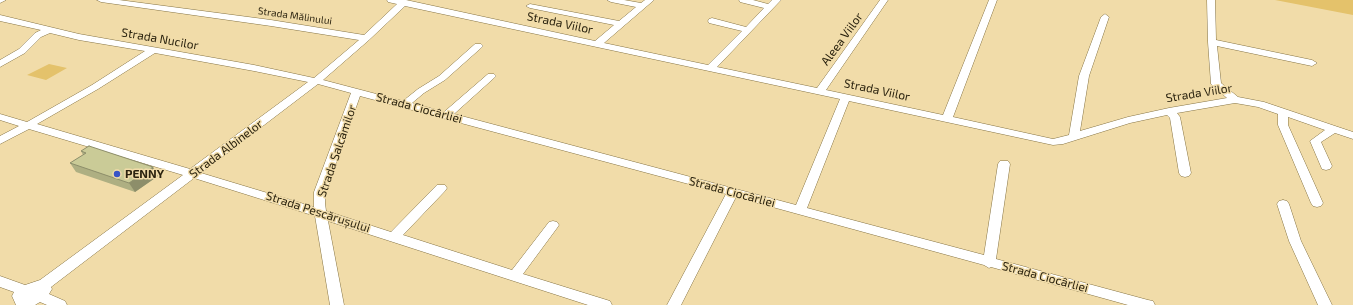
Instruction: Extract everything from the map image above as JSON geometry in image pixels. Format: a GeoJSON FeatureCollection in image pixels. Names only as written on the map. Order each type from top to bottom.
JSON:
{"type":"FeatureCollection","features":[{"type":"Feature","properties":{"kind":"street","name":"Strada Mălinului"},"geometry":{"type":"LineString","coordinates":[[101,0],[271,23],[366,38]]}},
{"type":"Feature","properties":{"kind":"street","name":"Strada Viilor"},"geometry":{"type":"LineString","coordinates":[[391,0],[1053,142],[1059,142],[1128,120],[1168,111],[1235,100],[1253,102],[1353,136]]}},
{"type":"Feature","properties":{"kind":"street"},"geometry":{"type":"LineString","coordinates":[[422,6],[434,0]]}},
{"type":"Feature","properties":{"kind":"street"},"geometry":{"type":"LineString","coordinates":[[544,8],[555,0]]}},
{"type":"Feature","properties":{"kind":"street"},"geometry":{"type":"LineString","coordinates":[[611,0],[643,6]]}},
{"type":"Feature","properties":{"kind":"street"},"geometry":{"type":"LineString","coordinates":[[597,44],[650,0]]}},
{"type":"Feature","properties":{"kind":"street"},"geometry":{"type":"LineString","coordinates":[[743,0],[774,3]]}},
{"type":"Feature","properties":{"kind":"street","name":"Aleea Viilor"},"geometry":{"type":"LineString","coordinates":[[820,91],[884,0]]}},
{"type":"Feature","properties":{"kind":"street"},"geometry":{"type":"LineString","coordinates":[[947,119],[993,0]]}},
{"type":"Feature","properties":{"kind":"street"},"geometry":{"type":"LineString","coordinates":[[1211,0],[1212,42],[1216,84],[1235,100]]}},
{"type":"Feature","properties":{"kind":"street","name":"Strada Albinelor"},"geometry":{"type":"LineString","coordinates":[[41,291],[316,81],[366,38],[404,2]]}},
{"type":"Feature","properties":{"kind":"street"},"geometry":{"type":"LineString","coordinates":[[711,68],[774,3]]}},
{"type":"Feature","properties":{"kind":"street"},"geometry":{"type":"LineString","coordinates":[[530,6],[621,24]]}},
{"type":"Feature","properties":{"kind":"street"},"geometry":{"type":"LineString","coordinates":[[1074,137],[1084,76],[1105,17]]}},
{"type":"Feature","properties":{"kind":"street","name":"Strada Nucilor"},"geometry":{"type":"LineString","coordinates":[[0,18],[79,37],[254,68],[316,81]]}},
{"type":"Feature","properties":{"kind":"street"},"geometry":{"type":"LineString","coordinates":[[712,21],[747,30]]}},
{"type":"Feature","properties":{"kind":"street"},"geometry":{"type":"LineString","coordinates":[[0,64],[22,50],[38,35],[49,30]]}},
{"type":"Feature","properties":{"kind":"street"},"geometry":{"type":"LineString","coordinates":[[1212,42],[1312,63]]}},
{"type":"Feature","properties":{"kind":"street"},"geometry":{"type":"LineString","coordinates":[[405,104],[421,91],[442,78],[478,46]]}},
{"type":"Feature","properties":{"kind":"street"},"geometry":{"type":"LineString","coordinates":[[0,141],[95,87],[152,51]]}},
{"type":"Feature","properties":{"kind":"street"},"geometry":{"type":"LineString","coordinates":[[447,115],[491,76]]}},
{"type":"Feature","properties":{"kind":"street","name":"Strada Ciocârliei"},"geometry":{"type":"LineString","coordinates":[[316,81],[800,210],[989,263],[1148,305]]}},
{"type":"Feature","properties":{"kind":"street","name":"Strada Salcâmilor"},"geometry":{"type":"LineString","coordinates":[[337,305],[321,213],[320,192],[357,92]]}},
{"type":"Feature","properties":{"kind":"street"},"geometry":{"type":"LineString","coordinates":[[800,210],[846,97]]}},
{"type":"Feature","properties":{"kind":"street"},"geometry":{"type":"LineString","coordinates":[[1168,111],[1175,117],[1185,173]]}},
{"type":"Feature","properties":{"kind":"street"},"geometry":{"type":"LineString","coordinates":[[1283,112],[1283,125],[1318,202]]}},
{"type":"Feature","properties":{"kind":"street","name":"Strada Pescărușului"},"geometry":{"type":"LineString","coordinates":[[0,117],[194,173],[605,305]]}},
{"type":"Feature","properties":{"kind":"street"},"geometry":{"type":"LineString","coordinates":[[1326,166],[1315,141],[1334,129]]}},
{"type":"Feature","properties":{"kind":"street"},"geometry":{"type":"LineString","coordinates":[[989,263],[1004,164]]}},
{"type":"Feature","properties":{"kind":"street"},"geometry":{"type":"LineString","coordinates":[[394,237],[442,188]]}},
{"type":"Feature","properties":{"kind":"street"},"geometry":{"type":"LineString","coordinates":[[674,305],[733,192]]}},
{"type":"Feature","properties":{"kind":"street"},"geometry":{"type":"LineString","coordinates":[[1283,204],[1295,241],[1325,305]]}},
{"type":"Feature","properties":{"kind":"street"},"geometry":{"type":"LineString","coordinates":[[515,275],[553,225]]}},
{"type":"Feature","properties":{"kind":"street"},"geometry":{"type":"LineString","coordinates":[[0,281],[22,299],[35,286],[60,305]]}},
{"type":"Feature","properties":{"kind":"shaded area"},"geometry":{"type":"Polygon","coordinates":[[[1275,0],[1353,0],[1353,15],[1275,0]]]}},
{"type":"Feature","properties":{"kind":"shaded area"},"geometry":{"type":"Polygon","coordinates":[[[49,64],[67,68],[46,80],[27,75],[49,64]]]}},
{"type":"Feature","properties":{"kind":"building"},"geometry":{"type":"Polygon","coordinates":[[[89,146],[153,167],[129,183],[70,163],[86,153],[81,151],[89,146]]]}},
{"type":"Feature","properties":{"kind":"place","name":"PENNY"},"geometry":{"type":"Point","coordinates":[117,174]}}]}
